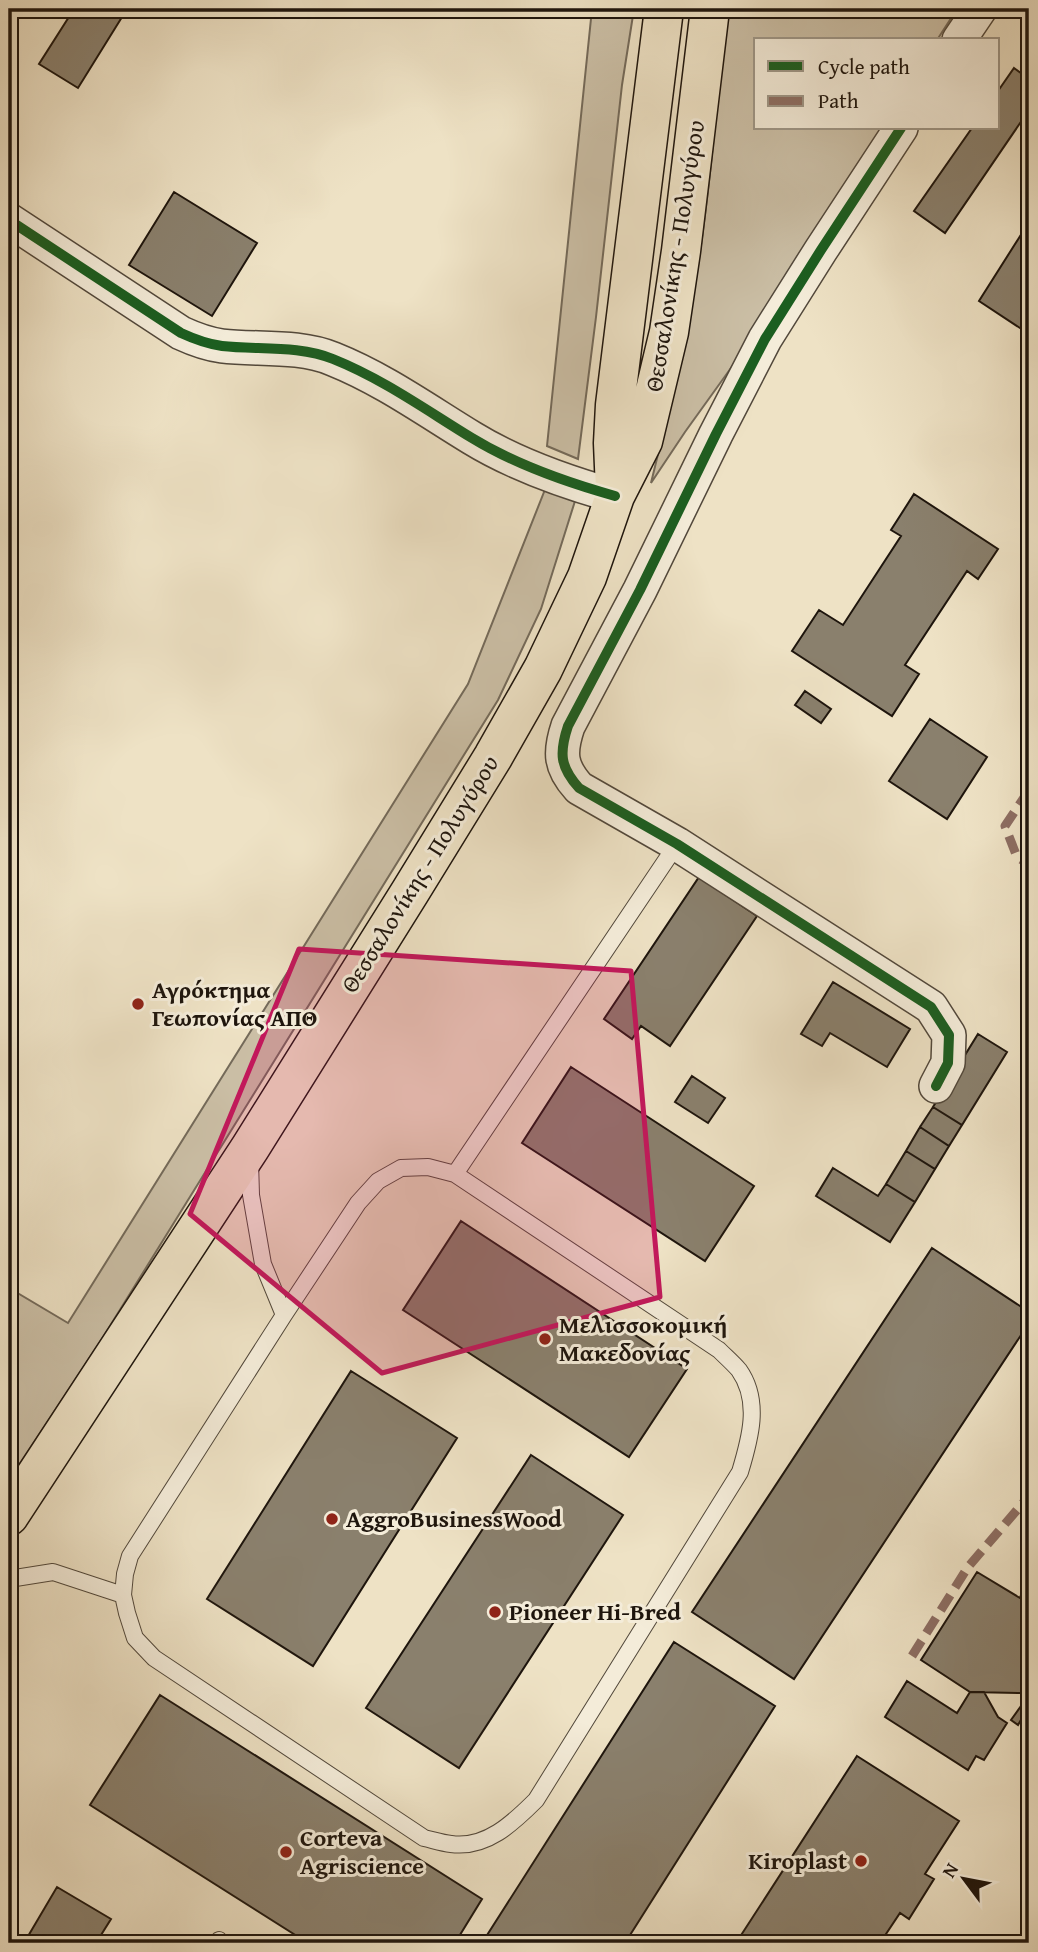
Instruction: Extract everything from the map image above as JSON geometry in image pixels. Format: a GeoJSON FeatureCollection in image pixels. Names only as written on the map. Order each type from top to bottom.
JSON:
{"type":"FeatureCollection","features":[{"type":"Feature","properties":{"kind":"main road","name":"Θεσσαλονίκης - Πολυγύρου"},"geometry":{"type":"LineString","coordinates":[[615,496],[615,405],[664,9]]}},
{"type":"Feature","properties":{"kind":"main road","name":"Θεσσαλονίκης - Πολυγύρου"},"geometry":{"type":"LineString","coordinates":[[9,1516],[250,1147],[479,780],[536,680],[587,577],[615,496],[643,441],[669,332],[710,9]]}},
{"type":"Feature","properties":{"kind":"street"},"geometry":{"type":"LineString","coordinates":[[960,38],[980,9]]}},
{"type":"Feature","properties":{"kind":"street"},"geometry":{"type":"LineString","coordinates":[[900,130],[765,338],[640,590],[568,726],[562,744],[563,762],[579,788],[677,844],[932,1007],[949,1035],[948,1063],[936,1086]]}},
{"type":"Feature","properties":{"kind":"street"},"geometry":{"type":"LineString","coordinates":[[9,220],[191,337],[219,346],[307,352],[330,357],[388,386],[474,440],[533,470],[573,485],[615,496]]}},
{"type":"Feature","properties":{"kind":"lane"},"geometry":{"type":"LineString","coordinates":[[455,1174],[677,844]]}},
{"type":"Feature","properties":{"kind":"lane"},"geometry":{"type":"LineString","coordinates":[[250,1147],[251,1195],[263,1264],[284,1315]]}},
{"type":"Feature","properties":{"kind":"lane"},"geometry":{"type":"LineString","coordinates":[[428,1167],[455,1174],[719,1350],[740,1372],[752,1400],[751,1436],[740,1472],[536,1800],[510,1826],[481,1842],[454,1845],[424,1838],[154,1658],[135,1638],[123,1595],[130,1556],[358,1203],[378,1181],[401,1168],[428,1167]]}},
{"type":"Feature","properties":{"kind":"lane"},"geometry":{"type":"LineString","coordinates":[[9,1579],[52,1572],[123,1595]]}},
{"type":"Feature","properties":{"kind":"highlighted area"},"geometry":{"type":"Polygon","coordinates":[[[299,949],[631,971],[660,1297],[382,1373],[190,1214],[299,949]]]}},
{"type":"Feature","properties":{"kind":"shaded area"},"geometry":{"type":"Polygon","coordinates":[[[592,9],[634,9],[622,85],[578,459],[547,446],[592,9]]]}},
{"type":"Feature","properties":{"kind":"shaded area"},"geometry":{"type":"Polygon","coordinates":[[[726,9],[957,9],[938,38],[754,38],[754,130],[882,130],[736,361],[651,483],[695,285],[709,182],[726,9]]]}},
{"type":"Feature","properties":{"kind":"shaded area"},"geometry":{"type":"Polygon","coordinates":[[[546,487],[575,501],[541,609],[498,700],[100,1342],[9,1480],[9,1288],[68,1323],[468,684],[546,487]]]}},
{"type":"Feature","properties":{"kind":"building"},"geometry":{"type":"Polygon","coordinates":[[[74,9],[127,9],[78,88],[39,64],[74,9]]]}},
{"type":"Feature","properties":{"kind":"building"},"geometry":{"type":"Polygon","coordinates":[[[1014,68],[1029,79],[1029,110],[945,233],[914,211],[971,130],[1000,130],[1000,88],[1014,68]]]}},
{"type":"Feature","properties":{"kind":"building"},"geometry":{"type":"Polygon","coordinates":[[[174,192],[257,243],[212,316],[129,265],[174,192]]]}},
{"type":"Feature","properties":{"kind":"building"},"geometry":{"type":"Polygon","coordinates":[[[1029,222],[1029,334],[979,301],[1029,222]]]}},
{"type":"Feature","properties":{"kind":"building"},"geometry":{"type":"Polygon","coordinates":[[[914,494],[998,549],[978,579],[967,571],[905,665],[919,674],[892,716],[792,651],[819,610],[843,625],[901,536],[891,530],[914,494]]]}},
{"type":"Feature","properties":{"kind":"building"},"geometry":{"type":"Polygon","coordinates":[[[805,691],[831,709],[821,723],[795,705],[805,691]]]}},
{"type":"Feature","properties":{"kind":"building"},"geometry":{"type":"Polygon","coordinates":[[[930,719],[987,757],[947,819],[889,781],[930,719]]]}},
{"type":"Feature","properties":{"kind":"building"},"geometry":{"type":"Polygon","coordinates":[[[699,877],[757,916],[670,1046],[641,1026],[632,1039],[604,1019],[699,877]]]}},
{"type":"Feature","properties":{"kind":"building"},"geometry":{"type":"Polygon","coordinates":[[[833,982],[910,1029],[887,1067],[830,1033],[822,1046],[801,1034],[833,982]]]}},
{"type":"Feature","properties":{"kind":"building"},"geometry":{"type":"Polygon","coordinates":[[[978,1034],[1007,1052],[962,1125],[933,1107],[978,1034]]]}},
{"type":"Feature","properties":{"kind":"building"},"geometry":{"type":"Polygon","coordinates":[[[571,1067],[754,1186],[705,1261],[522,1143],[571,1067]]]}},
{"type":"Feature","properties":{"kind":"building"},"geometry":{"type":"Polygon","coordinates":[[[692,1076],[725,1098],[708,1123],[675,1102],[692,1076]]]}},
{"type":"Feature","properties":{"kind":"building"},"geometry":{"type":"Polygon","coordinates":[[[933,1107],[962,1125],[949,1146],[920,1127],[933,1107]]]}},
{"type":"Feature","properties":{"kind":"building"},"geometry":{"type":"Polygon","coordinates":[[[920,1127],[949,1146],[935,1169],[906,1151],[920,1127]]]}},
{"type":"Feature","properties":{"kind":"building"},"geometry":{"type":"Polygon","coordinates":[[[906,1151],[935,1169],[915,1202],[886,1184],[906,1151]]]}},
{"type":"Feature","properties":{"kind":"building"},"geometry":{"type":"Polygon","coordinates":[[[833,1168],[878,1196],[886,1184],[915,1202],[890,1242],[816,1196],[833,1168]]]}},
{"type":"Feature","properties":{"kind":"building","name":"Μελισσοκομική Μακεδονίας"},"geometry":{"type":"Polygon","coordinates":[[[461,1221],[687,1369],[629,1457],[403,1310],[461,1221]]]}},
{"type":"Feature","properties":{"kind":"building"},"geometry":{"type":"Polygon","coordinates":[[[932,1248],[1029,1312],[1029,1323],[794,1679],[692,1612],[932,1248]]]}},
{"type":"Feature","properties":{"kind":"building","name":"AggroBusinessWood"},"geometry":{"type":"Polygon","coordinates":[[[351,1371],[457,1438],[313,1666],[207,1599],[351,1371]]]}},
{"type":"Feature","properties":{"kind":"building","name":"Pioneer Hi-Bred"},"geometry":{"type":"Polygon","coordinates":[[[531,1455],[623,1515],[459,1768],[366,1708],[531,1455]]]}},
{"type":"Feature","properties":{"kind":"building"},"geometry":{"type":"Polygon","coordinates":[[[977,1572],[1020,1598],[1023,1589],[1029,1593],[1029,1706],[1018,1725],[1011,1720],[1026,1699],[1021,1693],[970,1692],[921,1660],[977,1572]]]}},
{"type":"Feature","properties":{"kind":"building"},"geometry":{"type":"Polygon","coordinates":[[[674,1642],[775,1706],[625,1943],[482,1943],[674,1642]]]}},
{"type":"Feature","properties":{"kind":"building"},"geometry":{"type":"Polygon","coordinates":[[[907,1681],[957,1713],[970,1692],[984,1692],[998,1717],[1007,1723],[984,1760],[976,1756],[968,1770],[885,1717],[907,1681]]]}},
{"type":"Feature","properties":{"kind":"building","name":"Corteva Agriscience"},"geometry":{"type":"Polygon","coordinates":[[[160,1695],[482,1899],[455,1943],[308,1943],[90,1805],[160,1695]]]}},
{"type":"Feature","properties":{"kind":"building","name":"Kiroplast"},"geometry":{"type":"Polygon","coordinates":[[[857,1756],[959,1821],[925,1874],[934,1879],[909,1919],[900,1913],[880,1943],[736,1943],[857,1756]]]}},
{"type":"Feature","properties":{"kind":"building"},"geometry":{"type":"Polygon","coordinates":[[[57,1887],[111,1919],[96,1943],[24,1943],[57,1887]]]}},
{"type":"Feature","properties":{"kind":"marked path"},"geometry":{"type":"LineString","coordinates":[[1029,790],[1005,826],[1017,857],[1029,864]]}},
{"type":"Feature","properties":{"kind":"marked path"},"geometry":{"type":"LineString","coordinates":[[912,1656],[968,1567],[1029,1496]]}},
{"type":"Feature","properties":{"kind":"cycle path"},"geometry":{"type":"LineString","coordinates":[[900,130],[765,339],[640,590],[568,726],[563,744],[563,759],[568,773],[579,788],[677,844],[931,1007],[949,1035],[948,1063],[936,1086]]}},
{"type":"Feature","properties":{"kind":"cycle path"},"geometry":{"type":"LineString","coordinates":[[9,220],[181,333],[216,345],[292,350],[333,359],[387,385],[472,438],[523,465],[615,496]]}},
{"type":"Feature","properties":{"kind":"place","name":"Αγρόκτημα Γεωπονίας ΑΠΘ"},"geometry":{"type":"Point","coordinates":[138,1004]}},
{"type":"Feature","properties":{"kind":"place","name":"Μελισσοκομική Μακεδονίας"},"geometry":{"type":"Point","coordinates":[545,1339]}},
{"type":"Feature","properties":{"kind":"place","name":"AggroBusinessWood"},"geometry":{"type":"Point","coordinates":[332,1519]}},
{"type":"Feature","properties":{"kind":"place","name":"Pioneer Hi-Bred"},"geometry":{"type":"Point","coordinates":[495,1612]}},
{"type":"Feature","properties":{"kind":"place","name":"Corteva Agriscience"},"geometry":{"type":"Point","coordinates":[286,1852]}},
{"type":"Feature","properties":{"kind":"place","name":"Kiroplast"},"geometry":{"type":"Point","coordinates":[861,1861]}}]}
